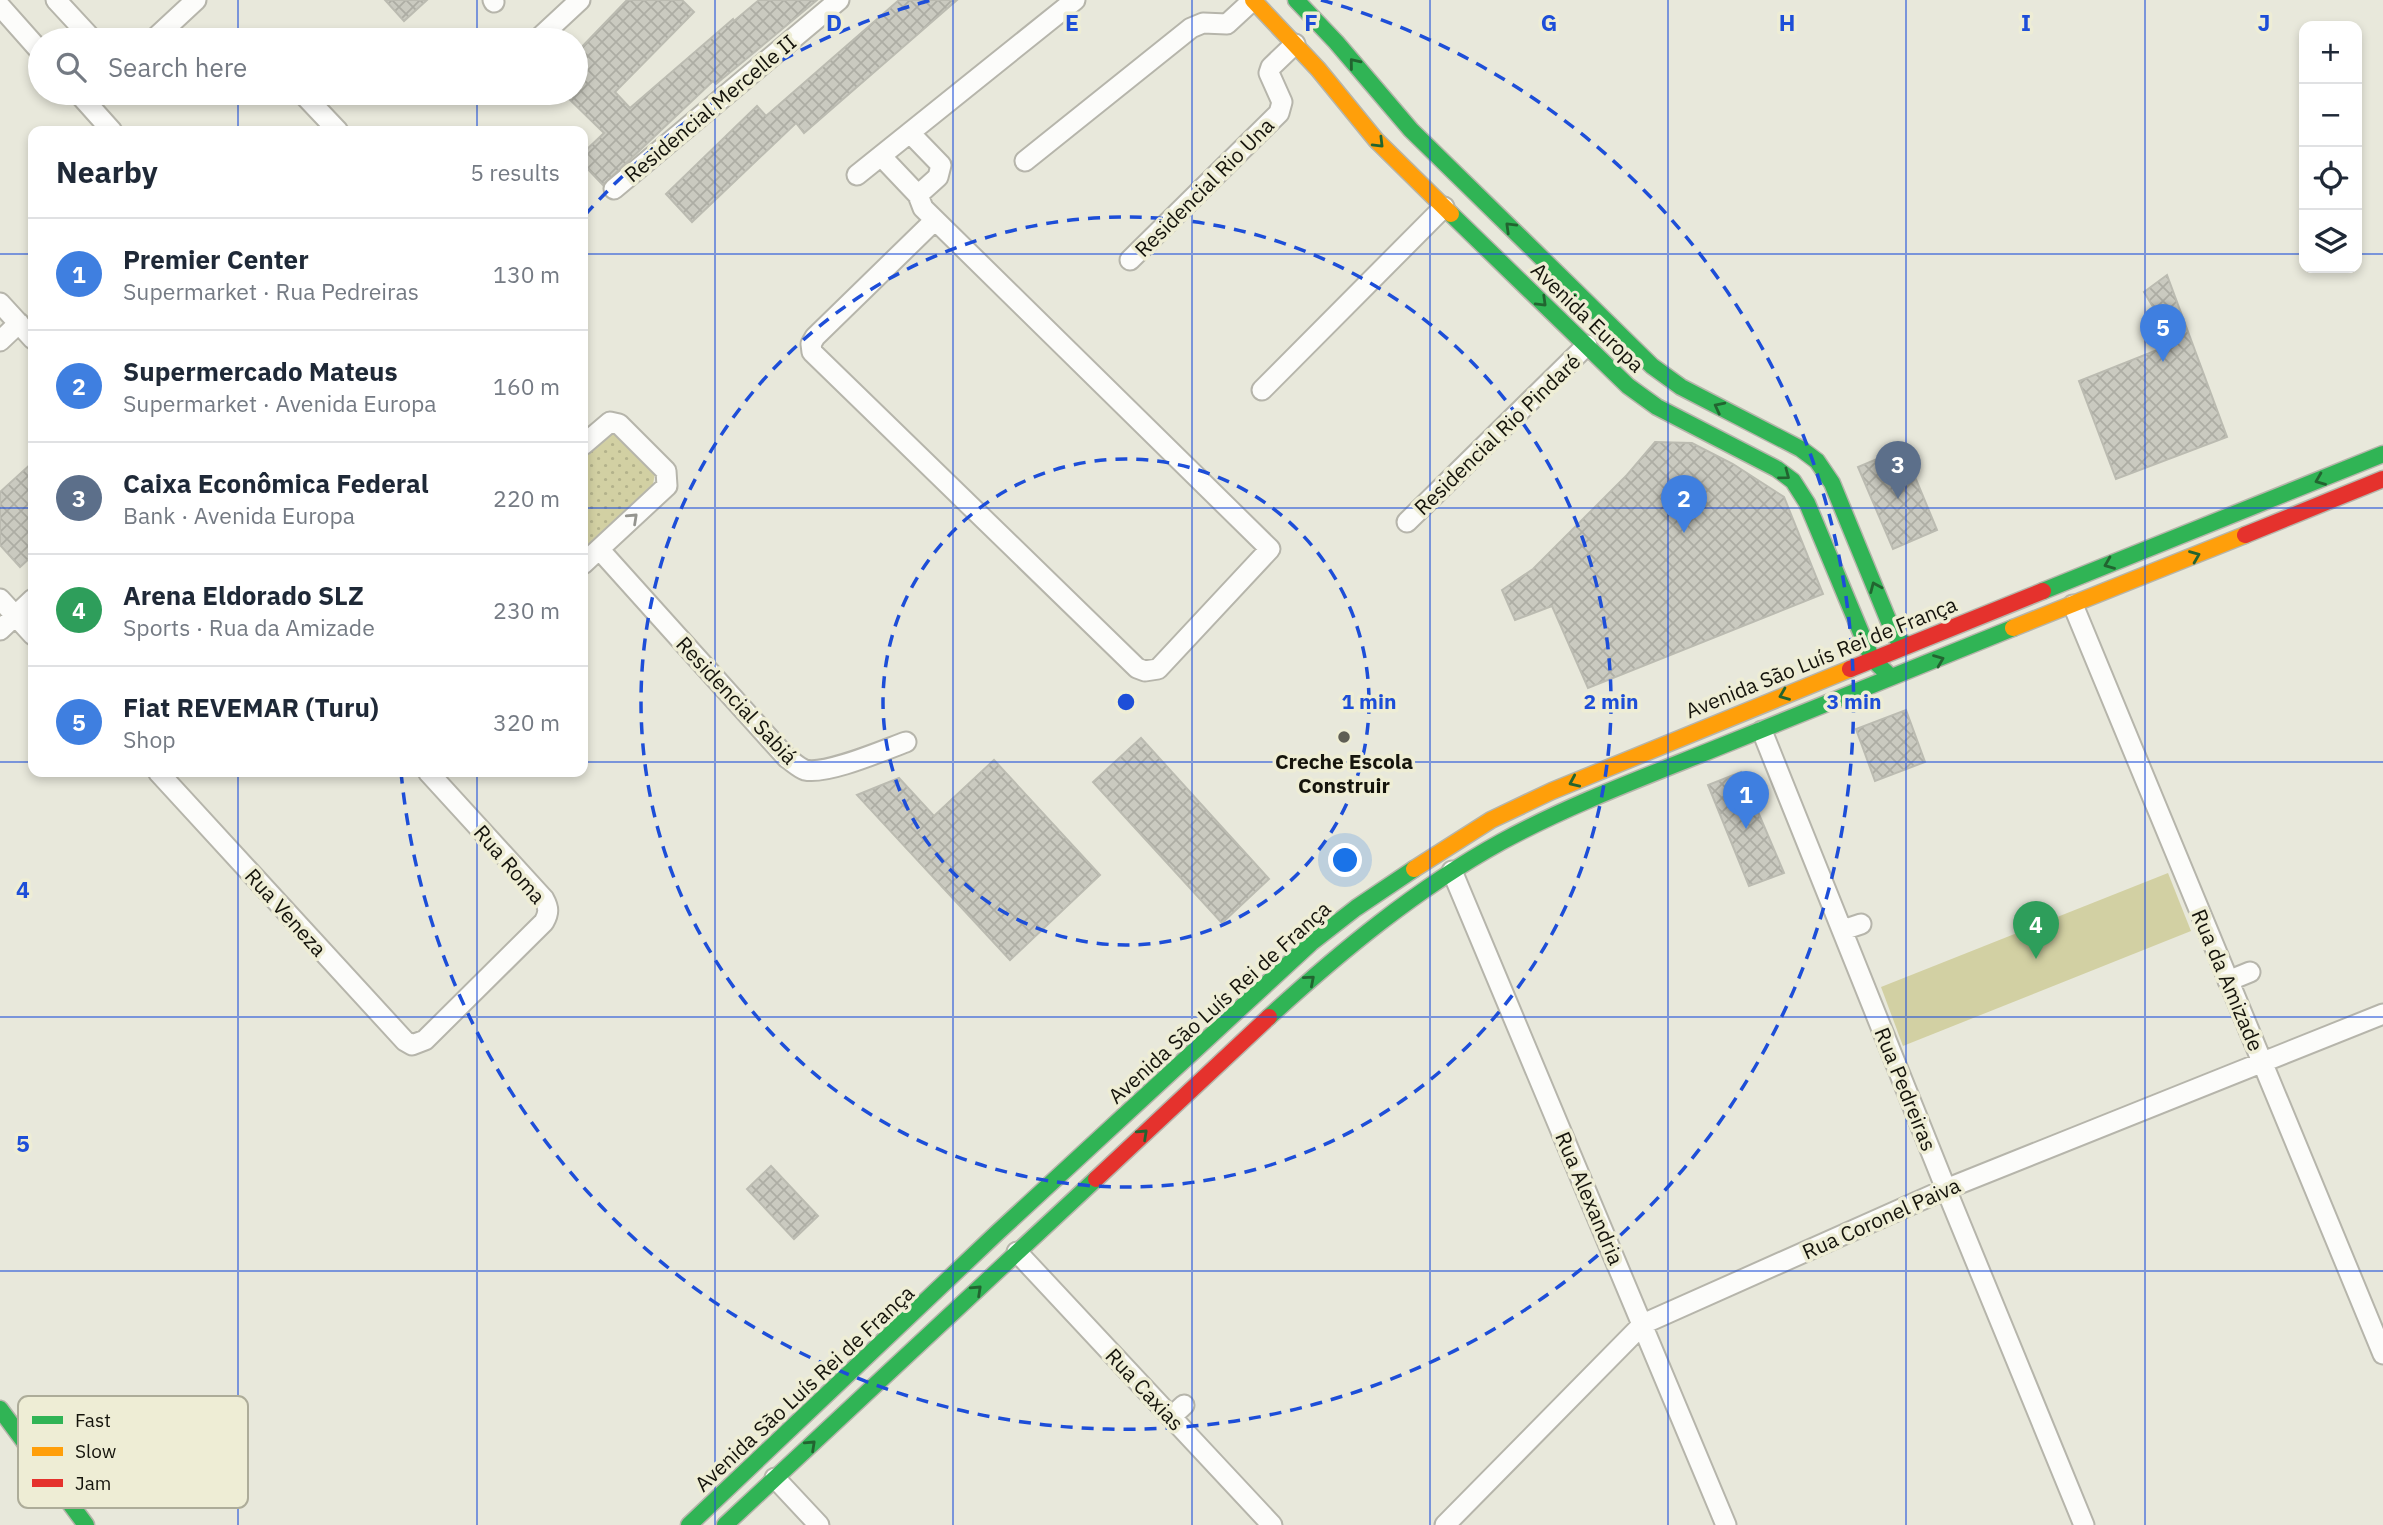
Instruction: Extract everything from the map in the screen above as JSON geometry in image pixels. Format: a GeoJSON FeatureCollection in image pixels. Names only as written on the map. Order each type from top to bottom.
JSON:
{"type":"FeatureCollection","features":[{"type":"Feature","properties":{"kind":"main road","name":"Avenida Europa"},"geometry":{"type":"LineString","coordinates":[[1253,0],[1295,44],[1366,129],[1642,397],[1786,475],[1804,495],[1872,659]]}},
{"type":"Feature","properties":{"kind":"main road","name":"Avenida Europa"},"geometry":{"type":"LineString","coordinates":[[1296,0],[1336,42],[1404,123],[1653,366],[1681,387],[1801,449],[1823,468],[1832,483],[1894,634],[1898,640],[1908,645]]}},
{"type":"Feature","properties":{"kind":"main road"},"geometry":{"type":"LineString","coordinates":[[1743,452],[1756,426]]}},
{"type":"Feature","properties":{"kind":"main road","name":"Avenida São Luís Rei de França"},"geometry":{"type":"LineString","coordinates":[[690,1525],[1311,943],[1356,908],[1442,850],[1491,820],[1625,759],[2383,454]]}},
{"type":"Feature","properties":{"kind":"main road"},"geometry":{"type":"LineString","coordinates":[[725,1525],[1305,984],[1372,928],[1452,871],[1502,841],[1560,814],[2383,479]]}},
{"type":"Feature","properties":{"kind":"main road"},"geometry":{"type":"LineString","coordinates":[[1872,659],[1892,678]]}},
{"type":"Feature","properties":{"kind":"main road"},"geometry":{"type":"LineString","coordinates":[[0,1409],[18,1433]]}},
{"type":"Feature","properties":{"kind":"main road"},"geometry":{"type":"LineString","coordinates":[[73,1508],[86,1525]]}},
{"type":"Feature","properties":{"kind":"street"},"geometry":{"type":"LineString","coordinates":[[56,0],[82,28]]}},
{"type":"Feature","properties":{"kind":"street"},"geometry":{"type":"LineString","coordinates":[[166,28],[196,0]]}},
{"type":"Feature","properties":{"kind":"street"},"geometry":{"type":"LineString","coordinates":[[550,28],[579,0]]}},
{"type":"Feature","properties":{"kind":"street","name":"Residencial Mercelle II"},"geometry":{"type":"LineString","coordinates":[[614,190],[839,0]]}},
{"type":"Feature","properties":{"kind":"street"},"geometry":{"type":"LineString","coordinates":[[857,175],[1075,0]]}},
{"type":"Feature","properties":{"kind":"street"},"geometry":{"type":"LineString","coordinates":[[1025,162],[1191,28],[1203,23],[1227,23],[1253,0]]}},
{"type":"Feature","properties":{"kind":"street"},"geometry":{"type":"LineString","coordinates":[[0,6],[28,38]]}},
{"type":"Feature","properties":{"kind":"street","name":"Residencial Rio Una"},"geometry":{"type":"LineString","coordinates":[[1130,260],[1279,113],[1282,102],[1269,73],[1271,67],[1295,44]]}},
{"type":"Feature","properties":{"kind":"street"},"geometry":{"type":"LineString","coordinates":[[94,105],[109,126]]}},
{"type":"Feature","properties":{"kind":"street"},"geometry":{"type":"LineString","coordinates":[[313,105],[333,126]]}},
{"type":"Feature","properties":{"kind":"street"},"geometry":{"type":"LineString","coordinates":[[910,132],[941,165],[938,177],[918,195]]}},
{"type":"Feature","properties":{"kind":"street"},"geometry":{"type":"LineString","coordinates":[[881,156],[918,195],[923,208],[1270,549],[1158,669],[1145,671],[1137,668],[812,352],[811,344],[815,337],[935,220]]}},
{"type":"Feature","properties":{"kind":"street"},"geometry":{"type":"LineString","coordinates":[[1262,390],[1444,206]]}},
{"type":"Feature","properties":{"kind":"street"},"geometry":{"type":"LineString","coordinates":[[0,303],[28,333]]}},
{"type":"Feature","properties":{"kind":"street"},"geometry":{"type":"LineString","coordinates":[[0,341],[19,323]]}},
{"type":"Feature","properties":{"kind":"street","name":"Residencial Rio Pindaré"},"geometry":{"type":"LineString","coordinates":[[1407,522],[1587,345]]}},
{"type":"Feature","properties":{"kind":"street"},"geometry":{"type":"LineString","coordinates":[[588,441],[610,422],[619,424],[666,471],[669,478],[667,485],[588,560]]}},
{"type":"Feature","properties":{"kind":"street","name":"Residencial Sabiá"},"geometry":{"type":"LineString","coordinates":[[600,549],[787,758],[803,769],[817,771],[906,742]]}},
{"type":"Feature","properties":{"kind":"street"},"geometry":{"type":"LineString","coordinates":[[0,599],[28,629]]}},
{"type":"Feature","properties":{"kind":"street"},"geometry":{"type":"LineString","coordinates":[[0,630],[28,604]]}},
{"type":"Feature","properties":{"kind":"street","name":"Rua da Amizade"},"geometry":{"type":"LineString","coordinates":[[2073,605],[2383,1354]]}},
{"type":"Feature","properties":{"kind":"street","name":"Rua Pedreiras"},"geometry":{"type":"LineString","coordinates":[[1762,731],[1852,927],[1946,1189],[2084,1525]]}},
{"type":"Feature","properties":{"kind":"street","name":"Rua Veneza"},"geometry":{"type":"LineString","coordinates":[[163,777],[405,1041],[412,1045],[418,1044]]}},
{"type":"Feature","properties":{"kind":"street","name":"Rua Roma"},"geometry":{"type":"LineString","coordinates":[[418,1044],[544,922],[548,914],[544,899],[433,777]]}},
{"type":"Feature","properties":{"kind":"street","name":"Rua Alexandria"},"geometry":{"type":"LineString","coordinates":[[1452,871],[1726,1525]]}},
{"type":"Feature","properties":{"kind":"street"},"geometry":{"type":"LineString","coordinates":[[2228,981],[2250,972]]}},
{"type":"Feature","properties":{"kind":"street","name":"Rua Coronel Paiva"},"geometry":{"type":"LineString","coordinates":[[1445,1525],[1643,1324],[1946,1189],[2383,1014]]}},
{"type":"Feature","properties":{"kind":"street","name":"Rua Caxias"},"geometry":{"type":"LineString","coordinates":[[1017,1252],[1177,1411],[1272,1525]]}},
{"type":"Feature","properties":{"kind":"street"},"geometry":{"type":"LineString","coordinates":[[775,1478],[819,1525]]}},
{"type":"Feature","properties":{"kind":"shaded area"},"geometry":{"type":"Polygon","coordinates":[[[613,431],[655,474],[653,484],[588,544],[588,450],[607,432],[613,431]]]}},
{"type":"Feature","properties":{"kind":"shaded area"},"geometry":{"type":"Polygon","coordinates":[[[2168,873],[2191,931],[1903,1046],[1881,987],[2168,873]]]}},
{"type":"Feature","properties":{"kind":"building"},"geometry":{"type":"Polygon","coordinates":[[[385,0],[427,0],[404,21],[385,0]]]}},
{"type":"Feature","properties":{"kind":"building"},"geometry":{"type":"Polygon","coordinates":[[[627,0],[682,0],[694,12],[615,92],[630,108],[733,19],[734,21],[759,0],[817,0],[716,84],[713,81],[603,185],[588,169],[588,148],[604,133],[575,105],[588,105],[588,41],[627,0]]]}},
{"type":"Feature","properties":{"kind":"building"},"geometry":{"type":"Polygon","coordinates":[[[899,0],[957,0],[804,133],[796,123],[692,222],[666,194],[757,106],[766,116],[899,0]]]}},
{"type":"Feature","properties":{"kind":"building"},"geometry":{"type":"Polygon","coordinates":[[[2167,275],[2227,437],[2116,479],[2079,381],[2175,343],[2144,292],[2167,275]]]}},
{"type":"Feature","properties":{"kind":"building"},"geometry":{"type":"Polygon","coordinates":[[[1655,442],[1692,443],[1733,464],[1784,497],[1823,594],[1588,688],[1552,606],[1515,620],[1502,590],[1533,569],[1627,475],[1655,442]]]}},
{"type":"Feature","properties":{"kind":"building"},"geometry":{"type":"Polygon","coordinates":[[[1903,448],[1937,530],[1893,549],[1858,467],[1903,448]]]}},
{"type":"Feature","properties":{"kind":"building"},"geometry":{"type":"Polygon","coordinates":[[[28,467],[28,560],[20,567],[0,545],[0,492],[28,467]]]}},
{"type":"Feature","properties":{"kind":"building"},"geometry":{"type":"Polygon","coordinates":[[[1906,710],[1925,762],[1875,781],[1856,729],[1906,710]]]}},
{"type":"Feature","properties":{"kind":"building"},"geometry":{"type":"Polygon","coordinates":[[[1141,738],[1269,879],[1222,923],[1093,782],[1141,738]]]}},
{"type":"Feature","properties":{"kind":"building"},"geometry":{"type":"Polygon","coordinates":[[[994,760],[1100,875],[1010,960],[857,795],[899,778],[934,816],[994,760]]]}},
{"type":"Feature","properties":{"kind":"building"},"geometry":{"type":"Polygon","coordinates":[[[1741,772],[1784,873],[1749,886],[1708,785],[1741,772]]]}},
{"type":"Feature","properties":{"kind":"building"},"geometry":{"type":"Polygon","coordinates":[[[771,1166],[818,1216],[794,1239],[747,1189],[771,1166]]]}},
{"type":"Feature","properties":{"kind":"traffic: fast"},"geometry":{"type":"LineString","coordinates":[[1296,0],[1336,42],[1411,130],[1652,366],[1681,387],[1801,449],[1817,461],[1832,483],[1894,634],[1898,640],[1908,645]]}},
{"type":"Feature","properties":{"kind":"traffic: fast"},"geometry":{"type":"LineString","coordinates":[[1451,214],[1628,386],[1657,407],[1777,469],[1793,481],[1807,503],[1872,659],[1888,674]]}},
{"type":"Feature","properties":{"kind":"traffic: fast"},"geometry":{"type":"LineString","coordinates":[[2043,591],[2383,454]]}},
{"type":"Feature","properties":{"kind":"traffic: fast"},"geometry":{"type":"LineString","coordinates":[[1269,1017],[1351,945],[1409,901],[1501,842],[1577,805],[2013,628]]}},
{"type":"Feature","properties":{"kind":"traffic: fast"},"geometry":{"type":"LineString","coordinates":[[689,1525],[998,1232],[1311,943],[1356,908],[1414,869]]}},
{"type":"Feature","properties":{"kind":"traffic: fast"},"geometry":{"type":"LineString","coordinates":[[725,1525],[1096,1179]]}},
{"type":"Feature","properties":{"kind":"traffic: fast"},"geometry":{"type":"LineString","coordinates":[[0,1409],[18,1433]]}},
{"type":"Feature","properties":{"kind":"traffic: fast"},"geometry":{"type":"LineString","coordinates":[[73,1508],[86,1525]]}},
{"type":"Feature","properties":{"kind":"traffic: slow"},"geometry":{"type":"LineString","coordinates":[[1253,0],[1318,69],[1376,140],[1451,214]]}},
{"type":"Feature","properties":{"kind":"traffic: slow"},"geometry":{"type":"LineString","coordinates":[[2013,628],[2245,535]]}},
{"type":"Feature","properties":{"kind":"traffic: slow"},"geometry":{"type":"LineString","coordinates":[[1414,869],[1491,820],[1552,791],[1850,669]]}},
{"type":"Feature","properties":{"kind":"traffic: jam"},"geometry":{"type":"LineString","coordinates":[[2245,535],[2383,479]]}},
{"type":"Feature","properties":{"kind":"traffic: jam"},"geometry":{"type":"LineString","coordinates":[[1850,669],[2043,591]]}},
{"type":"Feature","properties":{"kind":"traffic: jam"},"geometry":{"type":"LineString","coordinates":[[1096,1179],[1269,1017]]}},
{"type":"Feature","properties":{"kind":"place","name":"Fiat REVEMAR (Turu)"},"geometry":{"type":"Point","coordinates":[2163,362]}},
{"type":"Feature","properties":{"kind":"place","name":"Caixa Econômica Federal"},"geometry":{"type":"Point","coordinates":[1898,499]}},
{"type":"Feature","properties":{"kind":"place","name":"Supermercado Mateus"},"geometry":{"type":"Point","coordinates":[1684,533]}},
{"type":"Feature","properties":{"kind":"place","name":"Creche Escola Construir"},"geometry":{"type":"Point","coordinates":[1344,737]}},
{"type":"Feature","properties":{"kind":"place","name":"Premier Center"},"geometry":{"type":"Point","coordinates":[1746,829]}},
{"type":"Feature","properties":{"kind":"place","name":"Arena Eldorado SLZ"},"geometry":{"type":"Point","coordinates":[2036,959]}}]}
